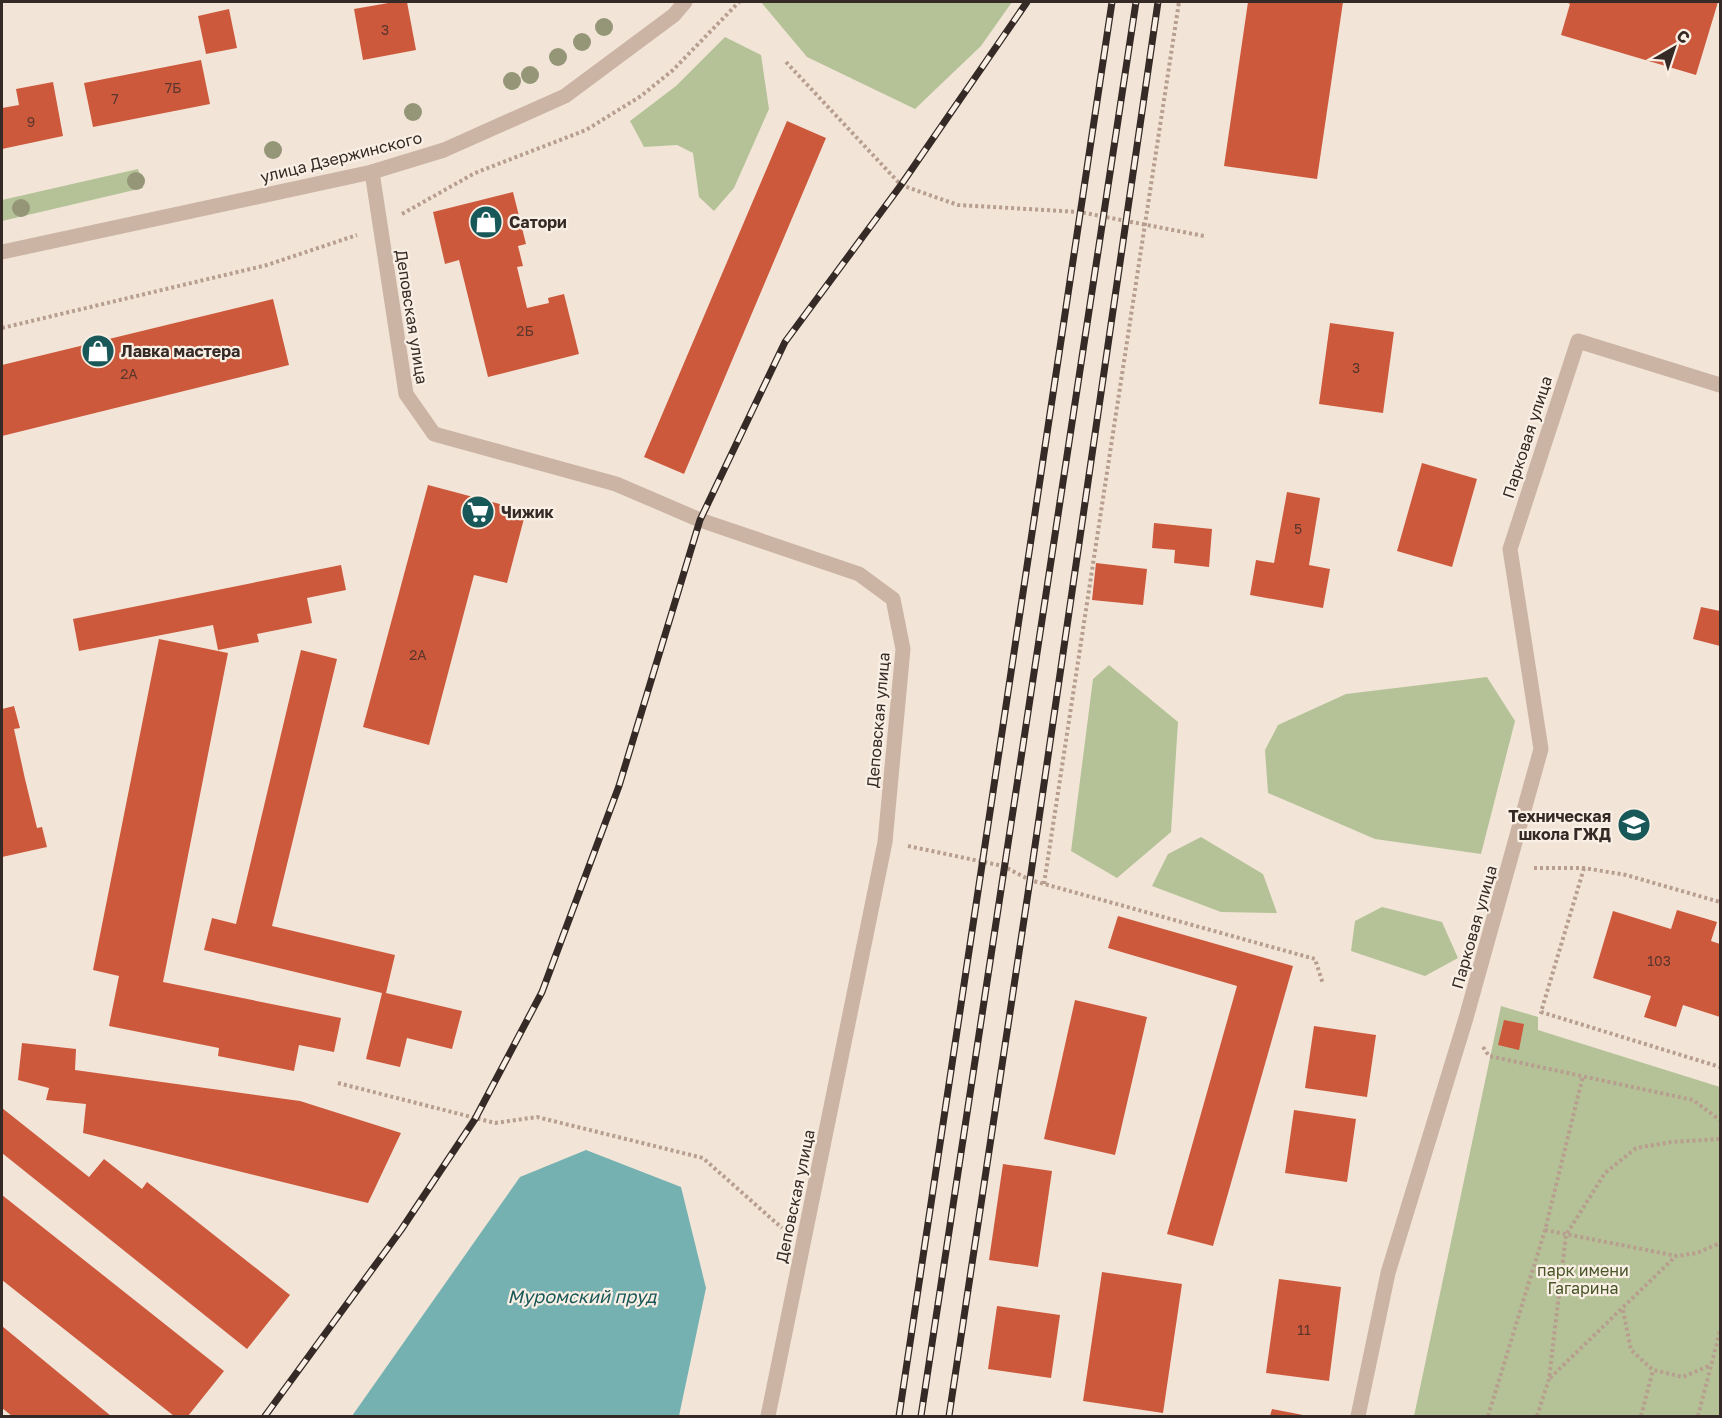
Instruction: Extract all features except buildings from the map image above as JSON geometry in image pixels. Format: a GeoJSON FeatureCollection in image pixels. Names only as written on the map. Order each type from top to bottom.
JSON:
{"type":"FeatureCollection","features":[{"type":"Feature","properties":{"kind":"street","name":"улица Дзержинского"},"geometry":{"type":"LineString","coordinates":[[2,252],[372,172],[444,150],[565,96],[674,15],[685,2]]}},
{"type":"Feature","properties":{"kind":"street","name":"Деповская улица"},"geometry":{"type":"LineString","coordinates":[[372,172],[406,394],[434,435],[616,484],[700,520],[859,574],[893,599],[903,649],[885,842],[768,1416]]}},
{"type":"Feature","properties":{"kind":"street","name":"Парковая улица"},"geometry":{"type":"LineString","coordinates":[[1358,1416],[1388,1273],[1510,868],[1541,749],[1510,549],[1578,341],[1720,385]]}},
{"type":"Feature","properties":{"kind":"path"},"geometry":{"type":"LineString","coordinates":[[1044,884],[1179,2]]}},
{"type":"Feature","properties":{"kind":"path"},"geometry":{"type":"LineString","coordinates":[[786,62],[901,185],[958,205],[1080,212],[1204,236]]}},
{"type":"Feature","properties":{"kind":"path"},"geometry":{"type":"LineString","coordinates":[[885,842],[1003,866],[1044,884],[1315,959],[1323,984]]}},
{"type":"Feature","properties":{"kind":"path"},"geometry":{"type":"LineString","coordinates":[[1510,868],[1584,868],[1626,875],[1720,902]]}},
{"type":"Feature","properties":{"kind":"path"},"geometry":{"type":"LineString","coordinates":[[1584,868],[1541,1012],[1720,1067]]}},
{"type":"Feature","properties":{"kind":"path"},"geometry":{"type":"LineString","coordinates":[[1466,1018],[1489,1056],[1693,1100],[1720,1120]]}},
{"type":"Feature","properties":{"kind":"path"},"geometry":{"type":"LineString","coordinates":[[1488,1416],[1545,1230],[1583,1076]]}},
{"type":"Feature","properties":{"kind":"path"},"geometry":{"type":"LineString","coordinates":[[338,1083],[495,1123],[537,1117],[703,1158],[802,1246]]}},
{"type":"Feature","properties":{"kind":"path"},"geometry":{"type":"LineString","coordinates":[[1537,1416],[1549,1379],[1566,1234],[1605,1173],[1636,1148],[1671,1142],[1720,1139]]}},
{"type":"Feature","properties":{"kind":"path"},"geometry":{"type":"LineString","coordinates":[[1545,1230],[1677,1256],[1697,1252],[1720,1243]]}},
{"type":"Feature","properties":{"kind":"path"},"geometry":{"type":"LineString","coordinates":[[1549,1379],[1677,1256]]}},
{"type":"Feature","properties":{"kind":"path"},"geometry":{"type":"LineString","coordinates":[[1623,1310],[1631,1350],[1653,1370],[1683,1377],[1710,1365]]}},
{"type":"Feature","properties":{"kind":"path"},"geometry":{"type":"LineString","coordinates":[[1698,1416],[1720,1330]]}},
{"type":"Feature","properties":{"kind":"path"},"geometry":{"type":"LineString","coordinates":[[1641,1416],[1653,1370]]}},
{"type":"Feature","properties":{"kind":"green space"},"geometry":{"type":"Polygon","coordinates":[[[761,2],[1012,2],[981,46],[915,109],[807,57],[761,2]]]}},
{"type":"Feature","properties":{"kind":"green space"},"geometry":{"type":"Polygon","coordinates":[[[725,37],[761,55],[769,109],[734,188],[714,211],[699,197],[693,153],[677,145],[644,147],[630,121],[676,86],[725,37]]]}},
{"type":"Feature","properties":{"kind":"green space"},"geometry":{"type":"Polygon","coordinates":[[[138,169],[143,188],[2,221],[2,200],[138,169]]]}},
{"type":"Feature","properties":{"kind":"green space"},"geometry":{"type":"Polygon","coordinates":[[[1109,665],[1178,722],[1171,832],[1117,878],[1071,851],[1093,679],[1109,665]]]}},
{"type":"Feature","properties":{"kind":"green space"},"geometry":{"type":"Polygon","coordinates":[[[1487,677],[1515,721],[1481,854],[1375,839],[1268,793],[1265,750],[1278,725],[1346,694],[1487,677]]]}},
{"type":"Feature","properties":{"kind":"green space"},"geometry":{"type":"Polygon","coordinates":[[[1201,837],[1263,874],[1277,913],[1221,912],[1152,886],[1168,854],[1201,837]]]}},
{"type":"Feature","properties":{"kind":"green space"},"geometry":{"type":"Polygon","coordinates":[[[1382,907],[1442,922],[1458,958],[1425,976],[1351,951],[1355,921],[1382,907]]]}},
{"type":"Feature","properties":{"kind":"green space","name":"парк имени Гагарина"},"geometry":{"type":"Polygon","coordinates":[[[1501,1006],[1538,1017],[1538,1030],[1720,1087],[1720,1416],[1414,1416],[1501,1006]]]}},
{"type":"Feature","properties":{"kind":"water","name":"Муромский пруд"},"geometry":{"type":"Polygon","coordinates":[[[586,1150],[681,1187],[706,1288],[679,1416],[352,1416],[520,1177],[586,1150]]]}},
{"type":"Feature","properties":{"kind":"railway"},"geometry":{"type":"LineString","coordinates":[[265,1416],[401,1230],[475,1119],[542,992],[619,786],[700,520],[785,342],[901,185],[1027,2]]}},
{"type":"Feature","properties":{"kind":"railway"},"geometry":{"type":"LineString","coordinates":[[899,1416],[1112,2]]}},
{"type":"Feature","properties":{"kind":"railway"},"geometry":{"type":"LineString","coordinates":[[921,1416],[1136,2]]}},
{"type":"Feature","properties":{"kind":"railway"},"geometry":{"type":"LineString","coordinates":[[949,1416],[1158,2]]}},
{"type":"Feature","properties":{"kind":"place","name":"Сатори"},"geometry":{"type":"Point","coordinates":[486,222]}},
{"type":"Feature","properties":{"kind":"place","name":"Лавка мастера"},"geometry":{"type":"Point","coordinates":[98,351]}},
{"type":"Feature","properties":{"kind":"place","name":"Чижик"},"geometry":{"type":"Point","coordinates":[478,512]}},
{"type":"Feature","properties":{"kind":"place","name":"Техническая школа ГЖД"},"geometry":{"type":"Point","coordinates":[1634,825]}}]}
